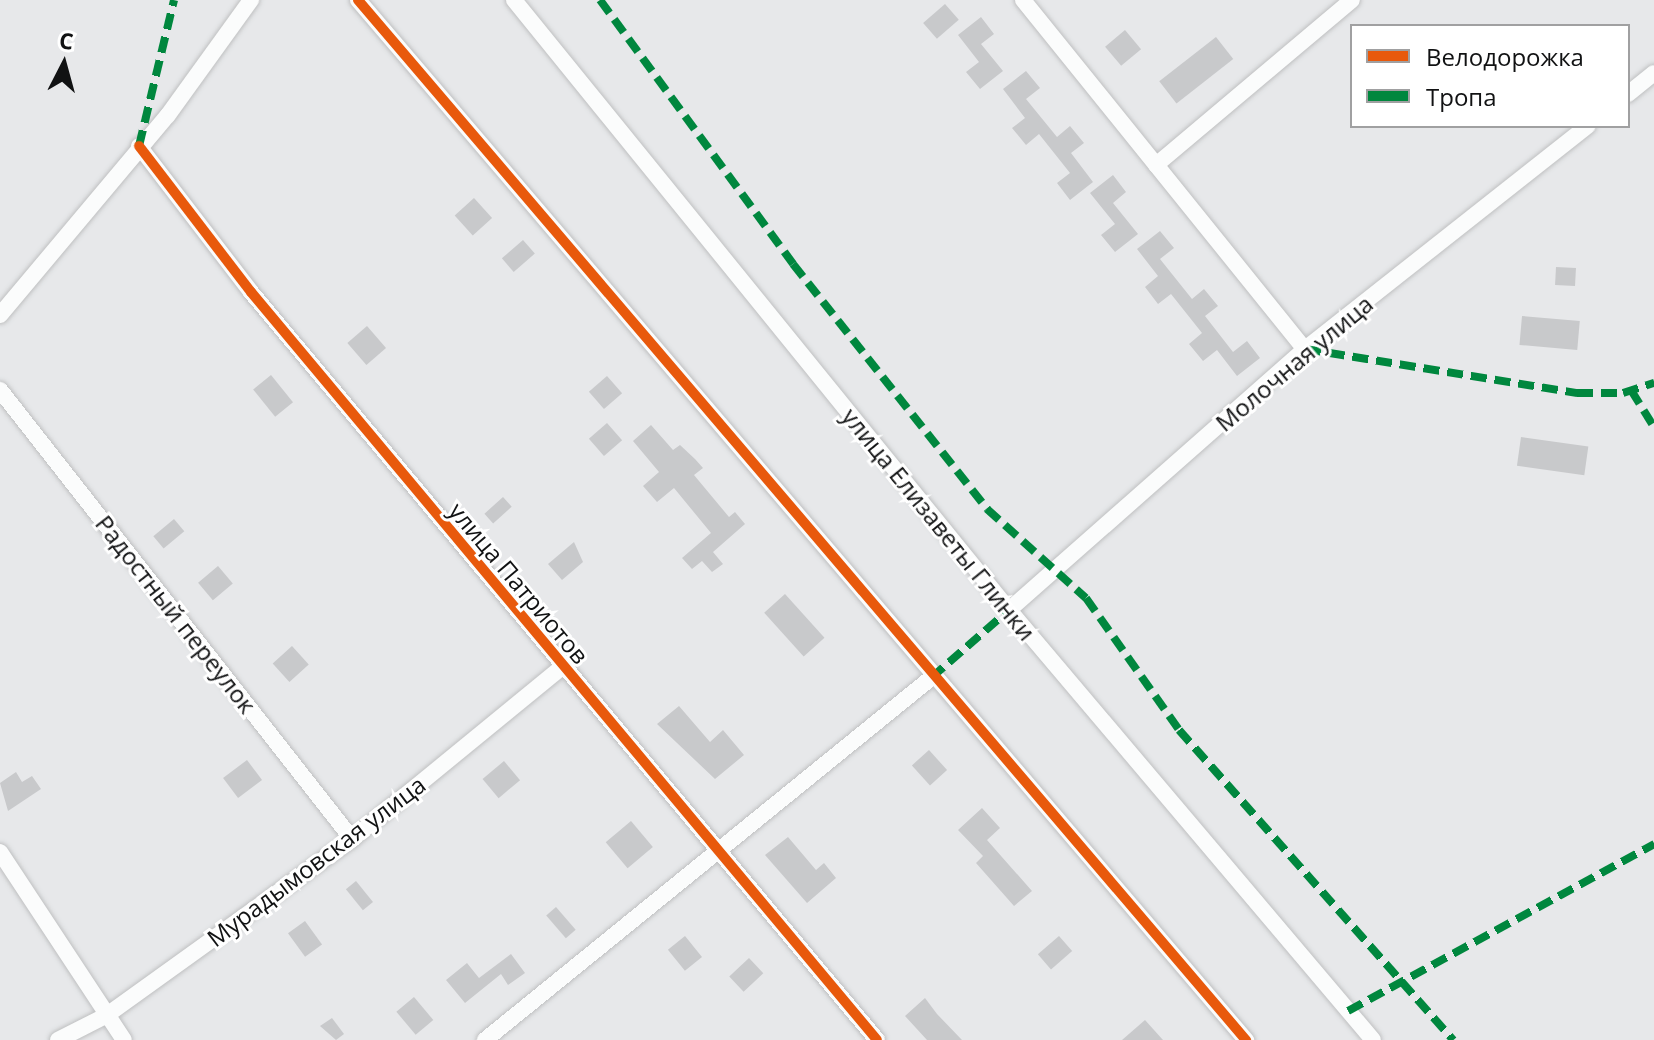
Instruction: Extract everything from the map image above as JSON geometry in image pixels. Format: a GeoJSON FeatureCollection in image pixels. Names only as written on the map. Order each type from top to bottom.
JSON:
{"type":"FeatureCollection","features":[{"type":"Feature","properties":{"kind":"street"},"geometry":{"type":"LineString","coordinates":[[0,315],[139,146],[251,0]]}},
{"type":"Feature","properties":{"kind":"street"},"geometry":{"type":"LineString","coordinates":[[358,0],[931,678],[1246,1040]]}},
{"type":"Feature","properties":{"kind":"street","name":"улица Елизаветы Глинки"},"geometry":{"type":"LineString","coordinates":[[514,0],[1009,610],[1373,1040]]}},
{"type":"Feature","properties":{"kind":"street"},"geometry":{"type":"LineString","coordinates":[[1023,0],[1305,349]]}},
{"type":"Feature","properties":{"kind":"street"},"geometry":{"type":"LineString","coordinates":[[1323,0],[1335,14]]}},
{"type":"Feature","properties":{"kind":"street"},"geometry":{"type":"LineString","coordinates":[[1156,165],[1352,0]]}},
{"type":"Feature","properties":{"kind":"street"},"geometry":{"type":"LineString","coordinates":[[1630,92],[1654,73]]}},
{"type":"Feature","properties":{"kind":"street","name":"Молочная улица"},"geometry":{"type":"LineString","coordinates":[[1009,610],[1305,349],[1584,128]]}},
{"type":"Feature","properties":{"kind":"street","name":"улица Патриотов"},"geometry":{"type":"LineString","coordinates":[[139,146],[251,292],[562,667],[718,847],[869,1037]]}},
{"type":"Feature","properties":{"kind":"street","name":"Радостный переулок"},"geometry":{"type":"LineString","coordinates":[[0,390],[352,839]]}},
{"type":"Feature","properties":{"kind":"street","name":"Мурадымовская улица"},"geometry":{"type":"LineString","coordinates":[[58,1040],[107,1015],[352,839],[562,667]]}},
{"type":"Feature","properties":{"kind":"street"},"geometry":{"type":"LineString","coordinates":[[485,1040],[718,847],[931,678]]}},
{"type":"Feature","properties":{"kind":"street"},"geometry":{"type":"LineString","coordinates":[[0,852],[124,1040]]}},
{"type":"Feature","properties":{"kind":"building"},"geometry":{"type":"Polygon","coordinates":[[[945,4],[959,20],[937,39],[923,23],[945,4]]]}},
{"type":"Feature","properties":{"kind":"building"},"geometry":{"type":"Polygon","coordinates":[[[981,17],[994,34],[981,44],[1003,71],[980,89],[966,72],[979,62],[958,35],[981,17]]]}},
{"type":"Feature","properties":{"kind":"building"},"geometry":{"type":"Polygon","coordinates":[[[1125,30],[1141,49],[1121,66],[1105,47],[1125,30]]]}},
{"type":"Feature","properties":{"kind":"building"},"geometry":{"type":"Polygon","coordinates":[[[1216,37],[1233,59],[1177,103],[1159,81],[1216,37]]]}},
{"type":"Feature","properties":{"kind":"building"},"geometry":{"type":"Polygon","coordinates":[[[1026,71],[1040,88],[1026,99],[1057,137],[1070,126],[1084,143],[1071,153],[1093,182],[1070,200],[1057,183],[1070,173],[1039,134],[1026,145],[1012,128],[1025,118],[1003,89],[1026,71]]]}},
{"type":"Feature","properties":{"kind":"building"},"geometry":{"type":"Polygon","coordinates":[[[1113,175],[1126,192],[1113,203],[1138,234],[1115,252],[1101,235],[1115,224],[1090,193],[1113,175]]]}},
{"type":"Feature","properties":{"kind":"building"},"geometry":{"type":"Polygon","coordinates":[[[474,198],[492,218],[473,235],[455,215],[474,198]]]}},
{"type":"Feature","properties":{"kind":"building"},"geometry":{"type":"Polygon","coordinates":[[[1160,231],[1174,248],[1160,259],[1192,299],[1204,289],[1218,306],[1205,316],[1233,352],[1247,341],[1260,358],[1237,376],[1217,350],[1203,361],[1189,344],[1202,333],[1171,294],[1158,304],[1145,287],[1158,276],[1137,249],[1160,231]]]}},
{"type":"Feature","properties":{"kind":"building"},"geometry":{"type":"Polygon","coordinates":[[[523,240],[535,254],[514,272],[502,258],[523,240]]]}},
{"type":"Feature","properties":{"kind":"building"},"geometry":{"type":"Polygon","coordinates":[[[1556,267],[1576,268],[1575,286],[1555,285],[1556,267]]]}},
{"type":"Feature","properties":{"kind":"building"},"geometry":{"type":"Polygon","coordinates":[[[1522,316],[1580,321],[1577,350],[1519,345],[1522,316]]]}},
{"type":"Feature","properties":{"kind":"building"},"geometry":{"type":"Polygon","coordinates":[[[367,326],[386,348],[366,365],[347,343],[367,326]]]}},
{"type":"Feature","properties":{"kind":"building"},"geometry":{"type":"Polygon","coordinates":[[[271,375],[293,402],[275,417],[253,389],[271,375]]]}},
{"type":"Feature","properties":{"kind":"building"},"geometry":{"type":"Polygon","coordinates":[[[607,376],[622,393],[604,409],[589,392],[607,376]]]}},
{"type":"Feature","properties":{"kind":"building"},"geometry":{"type":"Polygon","coordinates":[[[607,423],[622,440],[604,456],[589,439],[607,423]]]}},
{"type":"Feature","properties":{"kind":"building"},"geometry":{"type":"Polygon","coordinates":[[[651,425],[673,450],[680,445],[695,459],[703,468],[694,475],[729,517],[735,512],[745,524],[713,552],[723,564],[712,572],[702,561],[692,569],[682,558],[711,533],[674,488],[657,502],[643,486],[659,472],[633,441],[651,425]]]}},
{"type":"Feature","properties":{"kind":"building"},"geometry":{"type":"Polygon","coordinates":[[[1521,437],[1588,446],[1584,475],[1517,466],[1521,437]]]}},
{"type":"Feature","properties":{"kind":"building"},"geometry":{"type":"Polygon","coordinates":[[[503,497],[512,507],[493,523],[484,514],[503,497]]]}},
{"type":"Feature","properties":{"kind":"building"},"geometry":{"type":"Polygon","coordinates":[[[174,519],[184,531],[164,549],[153,536],[174,519]]]}},
{"type":"Feature","properties":{"kind":"building"},"geometry":{"type":"Polygon","coordinates":[[[574,542],[583,562],[562,580],[548,564],[574,542]]]}},
{"type":"Feature","properties":{"kind":"building"},"geometry":{"type":"Polygon","coordinates":[[[218,566],[233,584],[213,600],[198,583],[218,566]]]}},
{"type":"Feature","properties":{"kind":"building"},"geometry":{"type":"Polygon","coordinates":[[[785,594],[824,638],[804,657],[764,613],[785,594]]]}},
{"type":"Feature","properties":{"kind":"building"},"geometry":{"type":"Polygon","coordinates":[[[292,646],[309,665],[289,682],[273,663],[292,646]]]}},
{"type":"Feature","properties":{"kind":"building"},"geometry":{"type":"Polygon","coordinates":[[[679,706],[710,742],[723,730],[744,755],[715,779],[657,724],[679,706]]]}},
{"type":"Feature","properties":{"kind":"building"},"geometry":{"type":"Polygon","coordinates":[[[929,750],[947,770],[930,785],[912,765],[929,750]]]}},
{"type":"Feature","properties":{"kind":"building"},"geometry":{"type":"Polygon","coordinates":[[[247,760],[262,780],[238,798],[223,778],[247,760]]]}},
{"type":"Feature","properties":{"kind":"building"},"geometry":{"type":"Polygon","coordinates":[[[504,761],[520,780],[499,798],[483,779],[504,761]]]}},
{"type":"Feature","properties":{"kind":"building"},"geometry":{"type":"Polygon","coordinates":[[[16,772],[22,782],[32,776],[41,789],[8,811],[0,783],[16,772]]]}},
{"type":"Feature","properties":{"kind":"building"},"geometry":{"type":"Polygon","coordinates":[[[982,808],[1000,828],[987,840],[1032,891],[1014,906],[976,863],[983,856],[958,830],[982,808]]]}},
{"type":"Feature","properties":{"kind":"building"},"geometry":{"type":"Polygon","coordinates":[[[631,821],[653,847],[628,868],[606,842],[631,821]]]}},
{"type":"Feature","properties":{"kind":"building"},"geometry":{"type":"Polygon","coordinates":[[[788,837],[816,870],[824,863],[836,878],[807,903],[765,855],[788,837]]]}},
{"type":"Feature","properties":{"kind":"building"},"geometry":{"type":"Polygon","coordinates":[[[356,881],[373,902],[363,910],[346,889],[356,881]]]}},
{"type":"Feature","properties":{"kind":"building"},"geometry":{"type":"Polygon","coordinates":[[[556,907],[576,930],[566,938],[546,916],[556,907]]]}},
{"type":"Feature","properties":{"kind":"building"},"geometry":{"type":"Polygon","coordinates":[[[305,921],[322,944],[305,957],[288,933],[305,921]]]}},
{"type":"Feature","properties":{"kind":"building"},"geometry":{"type":"Polygon","coordinates":[[[685,936],[702,957],[685,971],[668,950],[685,936]]]}},
{"type":"Feature","properties":{"kind":"building"},"geometry":{"type":"Polygon","coordinates":[[[1059,936],[1072,951],[1051,969],[1038,954],[1059,936]]]}},
{"type":"Feature","properties":{"kind":"building"},"geometry":{"type":"Polygon","coordinates":[[[511,954],[525,973],[508,985],[501,974],[465,1003],[446,980],[467,963],[479,978],[511,954]]]}},
{"type":"Feature","properties":{"kind":"building"},"geometry":{"type":"Polygon","coordinates":[[[749,958],[763,973],[744,992],[729,976],[749,958]]]}},
{"type":"Feature","properties":{"kind":"building"},"geometry":{"type":"Polygon","coordinates":[[[414,997],[433,1020],[416,1035],[396,1012],[414,997]]]}},
{"type":"Feature","properties":{"kind":"building"},"geometry":{"type":"Polygon","coordinates":[[[925,998],[962,1040],[927,1040],[905,1016],[925,998]]]}},
{"type":"Feature","properties":{"kind":"building"},"geometry":{"type":"Polygon","coordinates":[[[332,1018],[344,1034],[336,1040],[320,1026],[332,1018]]]}},
{"type":"Feature","properties":{"kind":"building"},"geometry":{"type":"Polygon","coordinates":[[[1145,1020],[1163,1040],[1122,1040],[1145,1020]]]}},
{"type":"Feature","properties":{"kind":"marked path"},"geometry":{"type":"LineString","coordinates":[[139,146],[174,0]]}},
{"type":"Feature","properties":{"kind":"marked path"},"geometry":{"type":"LineString","coordinates":[[600,0],[793,264],[987,509],[1086,598],[1179,730],[1453,1040]]}},
{"type":"Feature","properties":{"kind":"marked path"},"geometry":{"type":"LineString","coordinates":[[1305,349],[1577,393],[1623,393],[1654,383]]}},
{"type":"Feature","properties":{"kind":"marked path"},"geometry":{"type":"LineString","coordinates":[[1631,390],[1654,427]]}},
{"type":"Feature","properties":{"kind":"marked path"},"geometry":{"type":"LineString","coordinates":[[931,678],[1009,610]]}},
{"type":"Feature","properties":{"kind":"marked path"},"geometry":{"type":"LineString","coordinates":[[1348,1011],[1654,844]]}},
{"type":"Feature","properties":{"kind":"cycle path"},"geometry":{"type":"LineString","coordinates":[[358,0],[1246,1040]]}},
{"type":"Feature","properties":{"kind":"cycle path"},"geometry":{"type":"LineString","coordinates":[[139,146],[251,292],[877,1040]]}}]}
